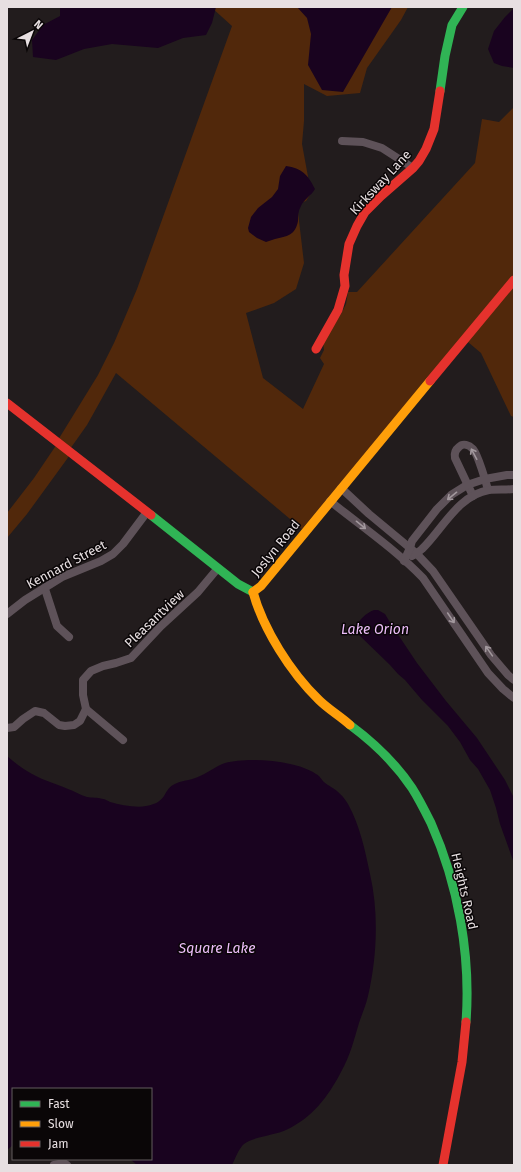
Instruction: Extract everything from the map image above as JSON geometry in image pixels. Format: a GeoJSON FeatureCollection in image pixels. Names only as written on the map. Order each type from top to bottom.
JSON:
{"type":"FeatureCollection","features":[{"type":"Feature","properties":{"kind":"street","name":"Kirksway Lane"},"geometry":{"type":"LineString","coordinates":[[316,349],[338,310],[345,286],[344,275],[349,244],[356,226],[366,212],[381,196],[413,168],[426,149],[434,129],[448,40],[452,25],[463,7]]}},
{"type":"Feature","properties":{"kind":"street"},"geometry":{"type":"LineString","coordinates":[[342,141],[363,142],[382,148],[413,168]]}},
{"type":"Feature","properties":{"kind":"street","name":"Joslyn Road"},"geometry":{"type":"LineString","coordinates":[[7,404],[65,447],[244,588],[253,592],[261,586],[514,280]]}},
{"type":"Feature","properties":{"kind":"street"},"geometry":{"type":"LineString","coordinates":[[473,496],[455,458],[454,453],[458,447],[462,445],[468,445],[473,449],[488,490]]}},
{"type":"Feature","properties":{"kind":"street"},"geometry":{"type":"LineString","coordinates":[[413,551],[412,541],[437,509],[451,495],[467,485],[485,479],[514,475]]}},
{"type":"Feature","properties":{"kind":"street"},"geometry":{"type":"LineString","coordinates":[[341,488],[413,551],[433,571],[491,655],[514,680]]}},
{"type":"Feature","properties":{"kind":"street"},"geometry":{"type":"LineString","coordinates":[[404,561],[413,551],[422,550],[447,519],[473,496],[488,490],[514,489]]}},
{"type":"Feature","properties":{"kind":"street"},"geometry":{"type":"LineString","coordinates":[[330,501],[358,522],[414,569],[430,587],[488,673],[514,698]]}},
{"type":"Feature","properties":{"kind":"street","name":"Kennard Street"},"geometry":{"type":"LineString","coordinates":[[7,614],[25,600],[62,577],[101,561],[113,554],[123,544],[147,512]]}},
{"type":"Feature","properties":{"kind":"street","name":"Pleasantview"},"geometry":{"type":"LineString","coordinates":[[86,709],[83,695],[83,680],[91,671],[131,658],[160,626],[198,592],[218,568]]}},
{"type":"Feature","properties":{"kind":"street"},"geometry":{"type":"LineString","coordinates":[[45,588],[57,626],[69,637]]}},
{"type":"Feature","properties":{"kind":"street","name":"Heights Road"},"geometry":{"type":"LineString","coordinates":[[253,592],[257,607],[273,638],[288,662],[318,698],[364,735],[394,765],[411,786],[430,821],[444,853],[457,906],[464,948],[466,1023],[464,1048],[443,1165]]}},
{"type":"Feature","properties":{"kind":"street"},"geometry":{"type":"LineString","coordinates":[[7,728],[14,727],[35,710],[44,713],[59,725],[74,725],[80,721],[86,709],[123,740]]}},
{"type":"Feature","properties":{"kind":"street"},"geometry":{"type":"LineString","coordinates":[[54,1165],[64,1163],[67,1165]]}},
{"type":"Feature","properties":{"kind":"shaded area"},"geometry":{"type":"Polygon","coordinates":[[[211,7],[408,7],[401,20],[367,68],[360,93],[327,96],[304,84],[304,121],[302,144],[311,193],[306,201],[297,204],[304,263],[296,289],[274,303],[246,313],[263,378],[303,409],[324,364],[320,358],[324,350],[323,342],[346,304],[348,292],[357,292],[475,163],[482,119],[499,122],[514,107],[514,417],[511,416],[481,353],[462,337],[302,529],[116,373],[87,425],[70,449],[72,451],[67,459],[27,514],[7,538],[7,513],[34,478],[59,441],[58,440],[98,375],[114,343],[137,289],[232,26],[211,7]]]}},
{"type":"Feature","properties":{"kind":"water"},"geometry":{"type":"Polygon","coordinates":[[[60,7],[216,7],[212,23],[206,35],[183,38],[158,48],[112,44],[84,49],[56,60],[33,57],[32,40],[43,25],[60,16],[60,7]]]}},
{"type":"Feature","properties":{"kind":"water"},"geometry":{"type":"Polygon","coordinates":[[[297,7],[392,7],[343,92],[322,90],[308,65],[311,34],[307,18],[297,7]]]}},
{"type":"Feature","properties":{"kind":"water"},"geometry":{"type":"Polygon","coordinates":[[[514,8],[514,68],[494,63],[488,49],[494,31],[514,8]]]}},
{"type":"Feature","properties":{"kind":"water"},"geometry":{"type":"Polygon","coordinates":[[[286,166],[296,168],[304,173],[315,189],[300,208],[295,230],[287,236],[266,242],[249,232],[248,228],[251,217],[258,208],[272,197],[278,189],[280,176],[286,166]]]}},
{"type":"Feature","properties":{"kind":"water","name":"Lake Orion"},"geometry":{"type":"Polygon","coordinates":[[[374,610],[378,610],[385,614],[417,663],[477,738],[505,780],[514,798],[514,863],[490,790],[460,742],[448,726],[422,700],[405,680],[357,633],[356,627],[359,622],[374,610]]]}},
{"type":"Feature","properties":{"kind":"water","name":"Square Lake"},"geometry":{"type":"Polygon","coordinates":[[[7,756],[24,769],[42,779],[87,797],[101,798],[110,802],[128,806],[142,807],[154,804],[159,802],[169,789],[177,783],[197,777],[225,763],[246,760],[272,761],[307,769],[319,776],[325,783],[341,794],[348,804],[359,829],[366,856],[375,904],[375,951],[367,999],[352,1048],[331,1090],[318,1106],[304,1119],[286,1130],[258,1138],[244,1144],[240,1148],[232,1165],[137,1165],[131,1160],[152,1160],[152,1088],[12,1088],[12,1146],[7,1150],[7,756]]]}},
{"type":"Feature","properties":{"kind":"traffic: fast"},"geometry":{"type":"LineString","coordinates":[[440,91],[445,56],[452,25],[463,7]]}},
{"type":"Feature","properties":{"kind":"traffic: fast"},"geometry":{"type":"LineString","coordinates":[[151,515],[238,584],[253,592]]}},
{"type":"Feature","properties":{"kind":"traffic: fast"},"geometry":{"type":"LineString","coordinates":[[350,725],[384,754],[406,779],[415,792],[431,823],[440,846],[449,870],[464,946],[467,997],[466,1022]]}},
{"type":"Feature","properties":{"kind":"traffic: slow"},"geometry":{"type":"LineString","coordinates":[[253,592],[261,586],[430,381]]}},
{"type":"Feature","properties":{"kind":"traffic: slow"},"geometry":{"type":"LineString","coordinates":[[253,592],[264,621],[288,664],[319,700],[350,725]]}},
{"type":"Feature","properties":{"kind":"traffic: jam"},"geometry":{"type":"LineString","coordinates":[[316,349],[338,310],[345,286],[344,275],[349,244],[357,226],[365,212],[419,161],[426,149],[434,129],[440,91]]}},
{"type":"Feature","properties":{"kind":"traffic: jam"},"geometry":{"type":"LineString","coordinates":[[430,381],[514,280]]}},
{"type":"Feature","properties":{"kind":"traffic: jam"},"geometry":{"type":"LineString","coordinates":[[7,403],[151,515]]}},
{"type":"Feature","properties":{"kind":"traffic: jam"},"geometry":{"type":"LineString","coordinates":[[443,1165],[462,1062],[466,1022]]}}]}
